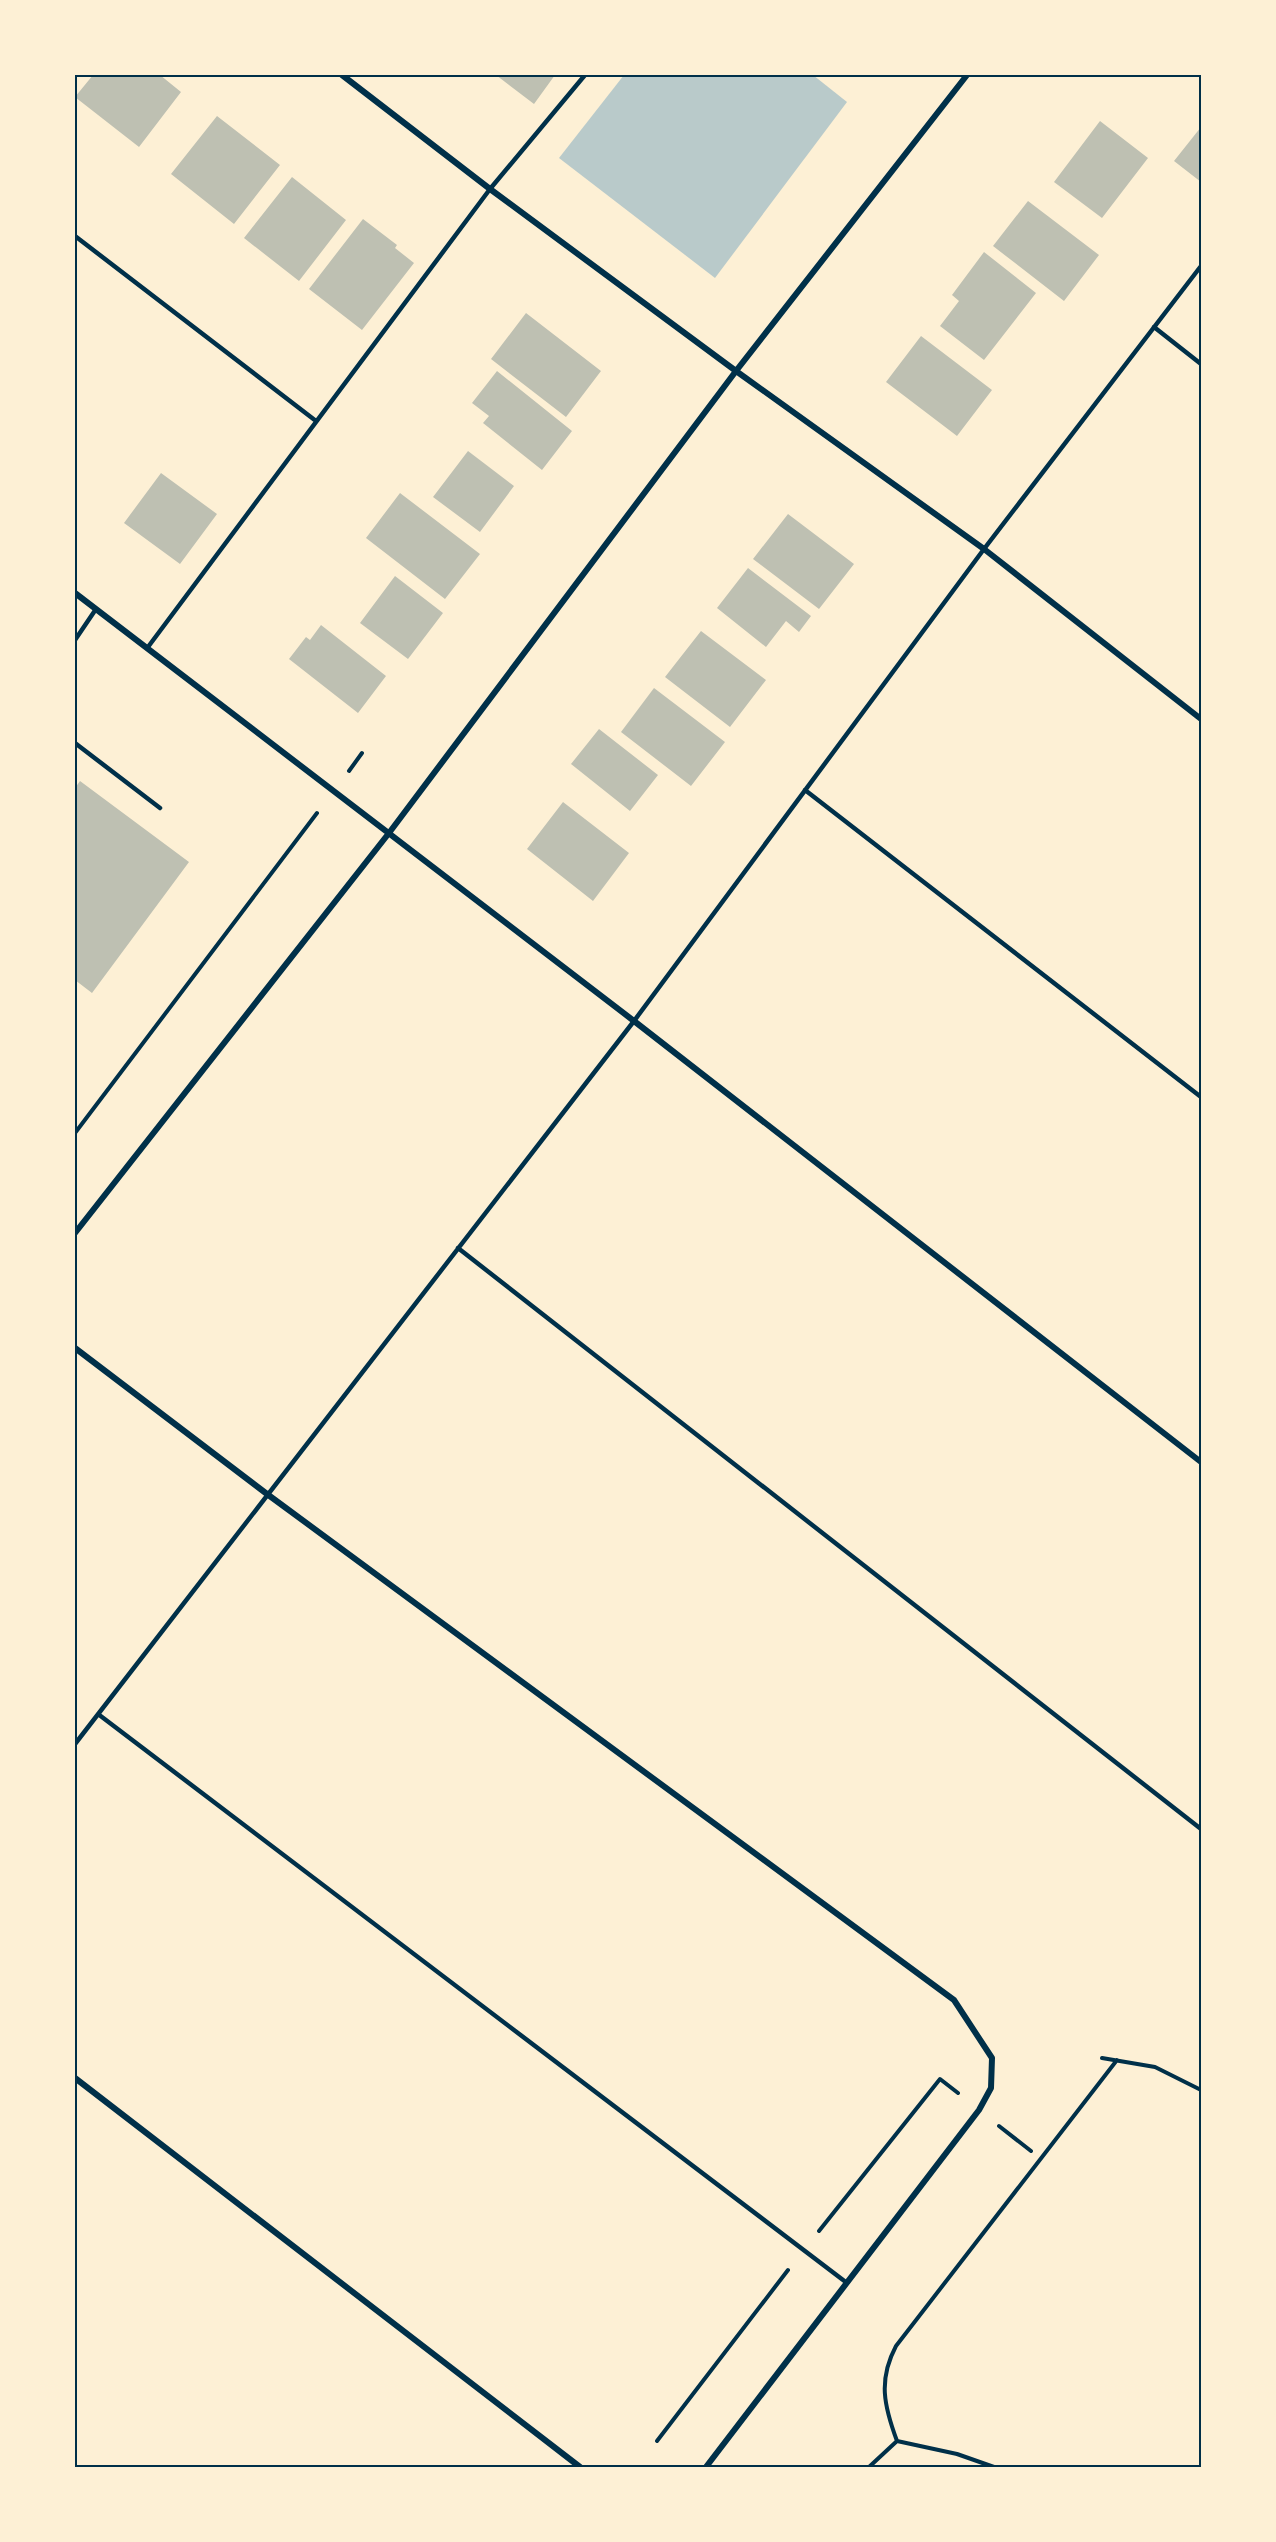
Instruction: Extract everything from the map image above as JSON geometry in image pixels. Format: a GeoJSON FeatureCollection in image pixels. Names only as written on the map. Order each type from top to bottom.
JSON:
{"type":"FeatureCollection","features":[{"type":"Feature","properties":{"kind":"street"},"geometry":{"type":"LineString","coordinates":[[342,75],[490,189],[736,371],[984,549],[1201,719]]}},
{"type":"Feature","properties":{"kind":"street"},"geometry":{"type":"LineString","coordinates":[[75,1233],[389,833],[736,371],[967,75]]}},
{"type":"Feature","properties":{"kind":"street"},"geometry":{"type":"LineString","coordinates":[[75,592],[634,1021],[1201,1462]]}},
{"type":"Feature","properties":{"kind":"street"},"geometry":{"type":"LineString","coordinates":[[75,1348],[267,1494],[954,2000],[992,2058],[991,2088],[979,2110],[706,2467]]}},
{"type":"Feature","properties":{"kind":"street"},"geometry":{"type":"LineString","coordinates":[[75,2078],[580,2467]]}},
{"type":"Feature","properties":{"kind":"lane"},"geometry":{"type":"LineString","coordinates":[[148,647],[490,189],[585,75]]}},
{"type":"Feature","properties":{"kind":"lane"},"geometry":{"type":"LineString","coordinates":[[75,236],[316,421]]}},
{"type":"Feature","properties":{"kind":"lane"},"geometry":{"type":"LineString","coordinates":[[75,1744],[634,1021],[984,549],[1201,266]]}},
{"type":"Feature","properties":{"kind":"lane"},"geometry":{"type":"LineString","coordinates":[[1154,327],[1201,363]]}},
{"type":"Feature","properties":{"kind":"lane"},"geometry":{"type":"LineString","coordinates":[[75,640],[96,609]]}},
{"type":"Feature","properties":{"kind":"lane"},"geometry":{"type":"LineString","coordinates":[[75,743],[160,808]]}},
{"type":"Feature","properties":{"kind":"lane"},"geometry":{"type":"LineString","coordinates":[[805,790],[1201,1097]]}},
{"type":"Feature","properties":{"kind":"lane"},"geometry":{"type":"LineString","coordinates":[[458,1248],[1201,1828]]}},
{"type":"Feature","properties":{"kind":"lane"},"geometry":{"type":"LineString","coordinates":[[98,1714],[847,2283]]}},
{"type":"Feature","properties":{"kind":"path"},"geometry":{"type":"LineString","coordinates":[[75,1133],[362,753]]}},
{"type":"Feature","properties":{"kind":"path"},"geometry":{"type":"LineString","coordinates":[[1102,2058],[1155,2067],[1201,2090]]}},
{"type":"Feature","properties":{"kind":"path"},"geometry":{"type":"LineString","coordinates":[[897,2441],[887,2415],[884,2386],[885,2370],[896,2346],[1117,2060]]}},
{"type":"Feature","properties":{"kind":"path"},"geometry":{"type":"LineString","coordinates":[[657,2441],[804,2250],[940,2079],[1031,2151]]}},
{"type":"Feature","properties":{"kind":"path"},"geometry":{"type":"LineString","coordinates":[[869,2467],[897,2441]]}},
{"type":"Feature","properties":{"kind":"path"},"geometry":{"type":"LineString","coordinates":[[897,2441],[957,2454],[994,2467]]}},
{"type":"Feature","properties":{"kind":"shaded area"},"geometry":{"type":"Polygon","coordinates":[[[624,75],[813,75],[847,102],[715,278],[559,158],[624,75]]]}},
{"type":"Feature","properties":{"kind":"building"},"geometry":{"type":"Polygon","coordinates":[[[93,75],[160,75],[181,92],[139,147],[75,97],[93,75]]]}},
{"type":"Feature","properties":{"kind":"building"},"geometry":{"type":"Polygon","coordinates":[[[496,75],[555,75],[534,104],[496,75]]]}},
{"type":"Feature","properties":{"kind":"building"},"geometry":{"type":"Polygon","coordinates":[[[217,116],[280,165],[234,224],[171,174],[217,116]]]}},
{"type":"Feature","properties":{"kind":"building"},"geometry":{"type":"Polygon","coordinates":[[[1100,121],[1148,158],[1102,218],[1054,182],[1100,121]]]}},
{"type":"Feature","properties":{"kind":"building"},"geometry":{"type":"Polygon","coordinates":[[[1201,127],[1201,182],[1174,161],[1201,127]]]}},
{"type":"Feature","properties":{"kind":"building"},"geometry":{"type":"Polygon","coordinates":[[[292,177],[346,220],[299,281],[244,238],[292,177]]]}},
{"type":"Feature","properties":{"kind":"building"},"geometry":{"type":"Polygon","coordinates":[[[1028,201],[1099,255],[1064,301],[993,246],[1028,201]]]}},
{"type":"Feature","properties":{"kind":"building"},"geometry":{"type":"Polygon","coordinates":[[[363,219],[397,245],[395,248],[414,263],[362,330],[309,289],[363,219]]]}},
{"type":"Feature","properties":{"kind":"building"},"geometry":{"type":"Polygon","coordinates":[[[984,252],[1036,293],[984,360],[940,326],[959,301],[952,295],[984,252]]]}},
{"type":"Feature","properties":{"kind":"building"},"geometry":{"type":"Polygon","coordinates":[[[526,313],[601,371],[566,417],[491,359],[526,313]]]}},
{"type":"Feature","properties":{"kind":"building"},"geometry":{"type":"Polygon","coordinates":[[[921,336],[992,390],[957,436],[886,382],[921,336]]]}},
{"type":"Feature","properties":{"kind":"building"},"geometry":{"type":"Polygon","coordinates":[[[497,371],[572,431],[542,470],[483,423],[489,416],[472,403],[497,371]]]}},
{"type":"Feature","properties":{"kind":"building"},"geometry":{"type":"Polygon","coordinates":[[[468,451],[514,486],[480,532],[433,497],[468,451]]]}},
{"type":"Feature","properties":{"kind":"building"},"geometry":{"type":"Polygon","coordinates":[[[161,473],[217,514],[180,564],[124,523],[161,473]]]}},
{"type":"Feature","properties":{"kind":"building"},"geometry":{"type":"Polygon","coordinates":[[[400,493],[480,554],[445,599],[366,538],[400,493]]]}},
{"type":"Feature","properties":{"kind":"building"},"geometry":{"type":"Polygon","coordinates":[[[788,514],[854,564],[819,609],[753,559],[788,514]]]}},
{"type":"Feature","properties":{"kind":"building"},"geometry":{"type":"Polygon","coordinates":[[[748,568],[811,616],[799,632],[786,621],[766,647],[717,608],[748,568]]]}},
{"type":"Feature","properties":{"kind":"building"},"geometry":{"type":"Polygon","coordinates":[[[395,576],[443,613],[408,659],[360,623],[395,576]]]}},
{"type":"Feature","properties":{"kind":"building"},"geometry":{"type":"Polygon","coordinates":[[[321,625],[386,676],[358,713],[289,659],[306,637],[310,640],[321,625]]]}},
{"type":"Feature","properties":{"kind":"building"},"geometry":{"type":"Polygon","coordinates":[[[701,631],[766,680],[730,727],[665,677],[701,631]]]}},
{"type":"Feature","properties":{"kind":"building"},"geometry":{"type":"Polygon","coordinates":[[[654,688],[725,742],[691,786],[621,732],[654,688]]]}},
{"type":"Feature","properties":{"kind":"building"},"geometry":{"type":"Polygon","coordinates":[[[599,729],[658,775],[630,811],[571,764],[599,729]]]}},
{"type":"Feature","properties":{"kind":"building"},"geometry":{"type":"Polygon","coordinates":[[[80,781],[189,862],[92,993],[75,980],[75,788],[80,781]]]}},
{"type":"Feature","properties":{"kind":"building"},"geometry":{"type":"Polygon","coordinates":[[[563,802],[629,853],[593,901],[527,849],[563,802]]]}}]}
